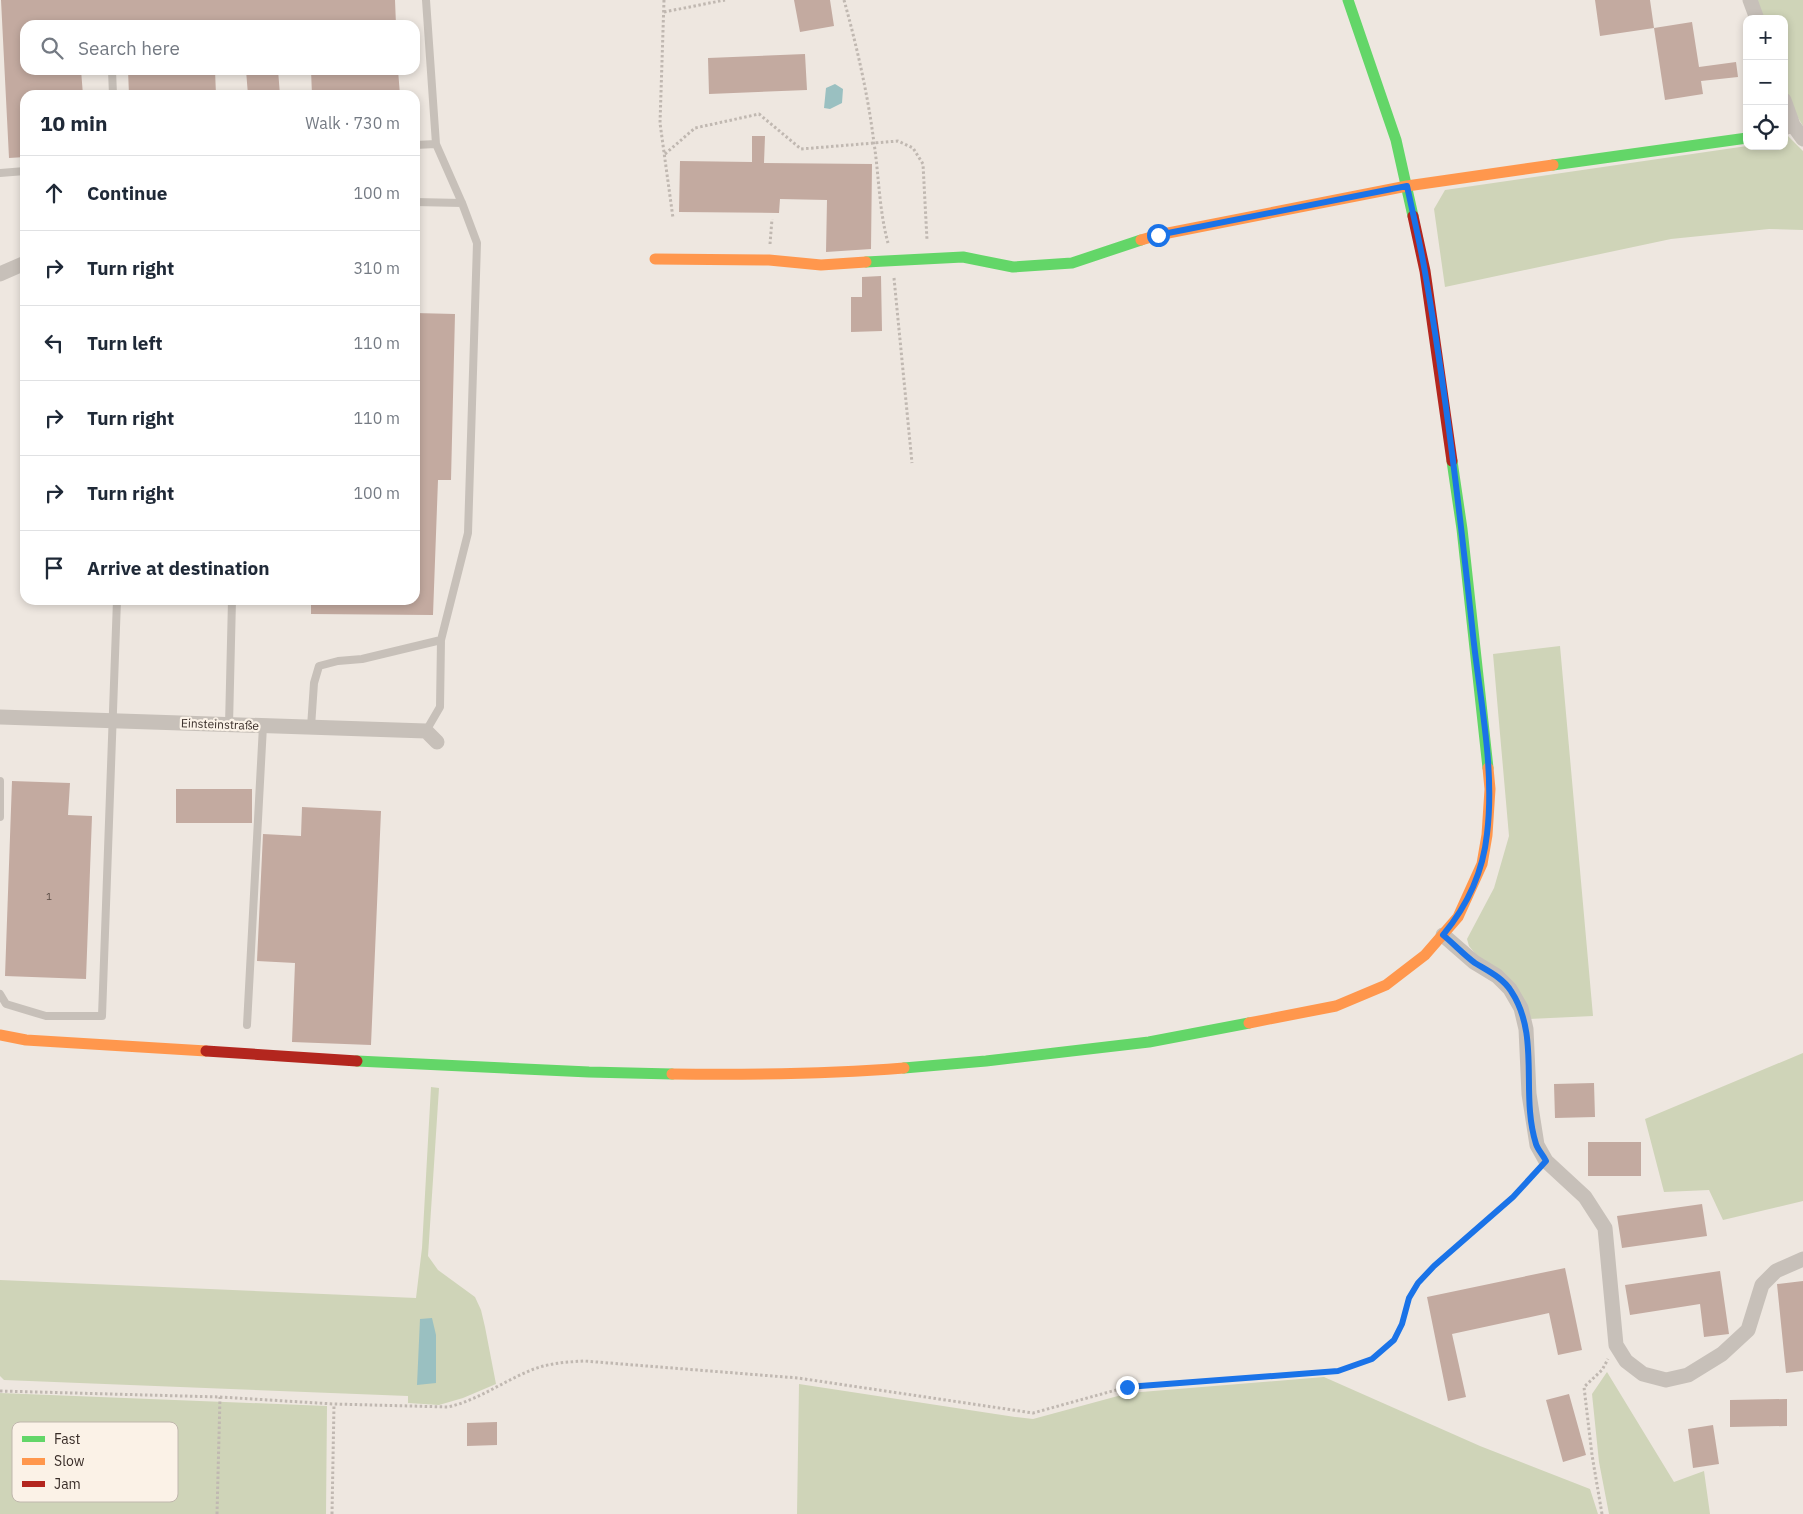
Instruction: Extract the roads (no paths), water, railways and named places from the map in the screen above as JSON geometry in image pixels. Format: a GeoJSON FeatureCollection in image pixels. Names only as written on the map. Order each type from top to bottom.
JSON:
{"type":"FeatureCollection","features":[{"type":"Feature","properties":{"kind":"street"},"geometry":{"type":"LineString","coordinates":[[0,1036],[26,1040],[196,1052],[589,1072],[738,1075],[849,1072],[986,1062],[1149,1042],[1327,1008],[1366,995],[1386,985],[1425,955],[1458,917],[1482,864],[1487,835],[1490,789],[1462,529],[1425,271],[1396,140],[1348,0]]}},
{"type":"Feature","properties":{"kind":"street"},"geometry":{"type":"LineString","coordinates":[[1750,0],[1756,15]]}},
{"type":"Feature","properties":{"kind":"street"},"geometry":{"type":"LineString","coordinates":[[1788,126],[1803,139]]}},
{"type":"Feature","properties":{"kind":"street"},"geometry":{"type":"LineString","coordinates":[[655,259],[769,260],[821,265],[928,258],[963,258],[1013,267],[1072,263],[1158,235],[1407,186],[1743,139]]}},
{"type":"Feature","properties":{"kind":"street"},"geometry":{"type":"LineString","coordinates":[[0,274],[20,265]]}},
{"type":"Feature","properties":{"kind":"street","name":"Einsteinstraße"},"geometry":{"type":"LineString","coordinates":[[0,717],[311,727],[431,737]]}},
{"type":"Feature","properties":{"kind":"street"},"geometry":{"type":"LineString","coordinates":[[1443,935],[1474,962],[1497,976],[1510,989],[1521,1008],[1526,1029],[1529,1094],[1536,1144],[1546,1161],[1585,1197],[1605,1228],[1616,1345],[1626,1361],[1643,1374],[1666,1380],[1688,1376],[1722,1354],[1748,1330],[1762,1285],[1776,1271],[1803,1258]]}},
{"type":"Feature","properties":{"kind":"lane"},"geometry":{"type":"LineString","coordinates":[[426,0],[436,144],[477,243],[468,533],[441,640],[440,707],[431,737]]}},
{"type":"Feature","properties":{"kind":"lane"},"geometry":{"type":"LineString","coordinates":[[112,75],[113,90]]}},
{"type":"Feature","properties":{"kind":"lane"},"geometry":{"type":"LineString","coordinates":[[420,145],[436,144]]}},
{"type":"Feature","properties":{"kind":"lane"},"geometry":{"type":"LineString","coordinates":[[0,173],[20,171]]}},
{"type":"Feature","properties":{"kind":"lane"},"geometry":{"type":"LineString","coordinates":[[420,202],[462,204]]}},
{"type":"Feature","properties":{"kind":"lane"},"geometry":{"type":"LineString","coordinates":[[0,994],[6,1004],[46,1016],[102,1016],[117,605]]}},
{"type":"Feature","properties":{"kind":"lane"},"geometry":{"type":"LineString","coordinates":[[229,724],[232,605]]}},
{"type":"Feature","properties":{"kind":"lane"},"geometry":{"type":"LineString","coordinates":[[311,727],[314,683],[320,666],[338,661],[362,659],[441,640]]}},
{"type":"Feature","properties":{"kind":"lane"},"geometry":{"type":"LineString","coordinates":[[247,1025],[263,726]]}},
{"type":"Feature","properties":{"kind":"lane"},"geometry":{"type":"LineString","coordinates":[[0,781],[0,817]]}},
{"type":"Feature","properties":{"kind":"water"},"geometry":{"type":"Polygon","coordinates":[[[835,84],[843,89],[842,103],[830,109],[824,108],[826,88],[835,84]]]}},
{"type":"Feature","properties":{"kind":"water"},"geometry":{"type":"Polygon","coordinates":[[[432,1318],[436,1335],[436,1383],[417,1385],[420,1319],[432,1318]]]}}]}
